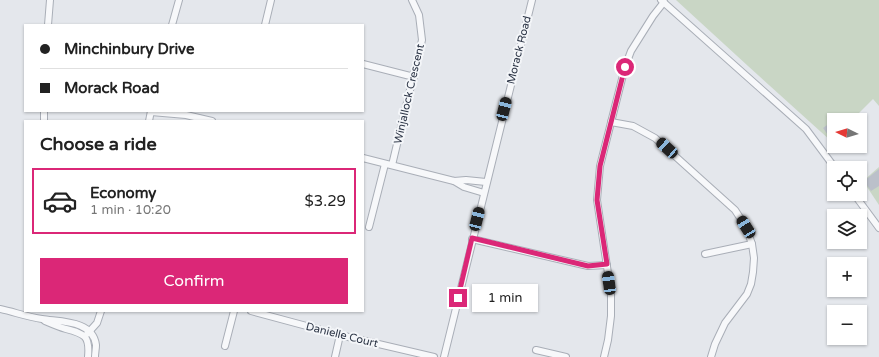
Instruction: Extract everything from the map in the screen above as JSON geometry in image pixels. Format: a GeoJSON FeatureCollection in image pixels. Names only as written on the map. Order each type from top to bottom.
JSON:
{"type":"FeatureCollection","features":[{"type":"Feature","properties":{"kind":"street"},"geometry":{"type":"LineString","coordinates":[[48,24],[50,0]]}},
{"type":"Feature","properties":{"kind":"street"},"geometry":{"type":"LineString","coordinates":[[172,24],[178,0]]}},
{"type":"Feature","properties":{"kind":"street"},"geometry":{"type":"LineString","coordinates":[[264,24],[271,0]]}},
{"type":"Feature","properties":{"kind":"street","name":"Morack Road"},"geometry":{"type":"LineString","coordinates":[[444,357],[472,238],[532,0]]}},
{"type":"Feature","properties":{"kind":"street","name":"Winjallock Crescent"},"geometry":{"type":"LineString","coordinates":[[392,165],[422,40],[419,15],[414,1]]}},
{"type":"Feature","properties":{"kind":"street"},"geometry":{"type":"LineString","coordinates":[[604,357],[611,316],[611,293],[597,200],[600,166],[625,67],[631,51],[663,1],[806,129],[830,161]]}},
{"type":"Feature","properties":{"kind":"street"},"geometry":{"type":"LineString","coordinates":[[364,64],[414,77]]}},
{"type":"Feature","properties":{"kind":"street"},"geometry":{"type":"LineString","coordinates":[[151,112],[186,115],[208,120]]}},
{"type":"Feature","properties":{"kind":"street"},"geometry":{"type":"LineString","coordinates":[[182,112],[186,115]]}},
{"type":"Feature","properties":{"kind":"street"},"geometry":{"type":"LineString","coordinates":[[611,122],[633,126],[655,138],[735,210],[746,227],[752,244],[754,258],[750,284],[747,294],[725,323],[715,344],[711,357]]}},
{"type":"Feature","properties":{"kind":"street"},"geometry":{"type":"LineString","coordinates":[[364,158],[454,181],[464,187],[484,193]]}},
{"type":"Feature","properties":{"kind":"street"},"geometry":{"type":"LineString","coordinates":[[369,227],[385,164]]}},
{"type":"Feature","properties":{"kind":"street"},"geometry":{"type":"LineString","coordinates":[[454,181],[466,180],[486,182]]}},
{"type":"Feature","properties":{"kind":"street"},"geometry":{"type":"LineString","coordinates":[[859,201],[879,228]]}},
{"type":"Feature","properties":{"kind":"street"},"geometry":{"type":"LineString","coordinates":[[472,238],[588,266],[607,264]]}},
{"type":"Feature","properties":{"kind":"street"},"geometry":{"type":"LineString","coordinates":[[705,254],[752,244]]}},
{"type":"Feature","properties":{"kind":"street"},"geometry":{"type":"LineString","coordinates":[[0,309],[42,319],[61,327],[87,334],[95,340],[95,357]]}},
{"type":"Feature","properties":{"kind":"street"},"geometry":{"type":"LineString","coordinates":[[88,357],[87,334],[96,323],[101,312]]}},
{"type":"Feature","properties":{"kind":"street"},"geometry":{"type":"LineString","coordinates":[[226,346],[234,312]]}},
{"type":"Feature","properties":{"kind":"street","name":"Danielle Court"},"geometry":{"type":"LineString","coordinates":[[255,312],[340,335],[434,357]]}},
{"type":"Feature","properties":{"kind":"street"},"geometry":{"type":"LineString","coordinates":[[335,357],[340,335]]}},
{"type":"Feature","properties":{"kind":"street"},"geometry":{"type":"LineString","coordinates":[[536,350],[566,357]]}},
{"type":"Feature","properties":{"kind":"green space"},"geometry":{"type":"Polygon","coordinates":[[[676,0],[879,0],[879,106],[873,99],[859,113],[827,113],[827,137],[676,0]]]}},
{"type":"Feature","properties":{"kind":"green space"},"geometry":{"type":"Polygon","coordinates":[[[879,167],[879,205],[867,187],[867,178],[879,167]]]}},
{"type":"Feature","properties":{"kind":"building"},"geometry":{"type":"Polygon","coordinates":[[[827,125],[827,134],[823,128],[827,125]]]}},
{"type":"Feature","properties":{"kind":"building"},"geometry":{"type":"Polygon","coordinates":[[[879,169],[879,186],[871,191],[867,185],[867,179],[879,169]]]}},
{"type":"Feature","properties":{"kind":"building"},"geometry":{"type":"Polygon","coordinates":[[[483,289],[493,291],[490,304],[481,301],[480,305],[474,304],[475,297],[481,298],[483,289]]]}},
{"type":"Feature","properties":{"kind":"route"},"geometry":{"type":"LineString","coordinates":[[458,298],[472,238],[588,266],[607,264],[597,200],[600,166],[625,67]]}}]}
